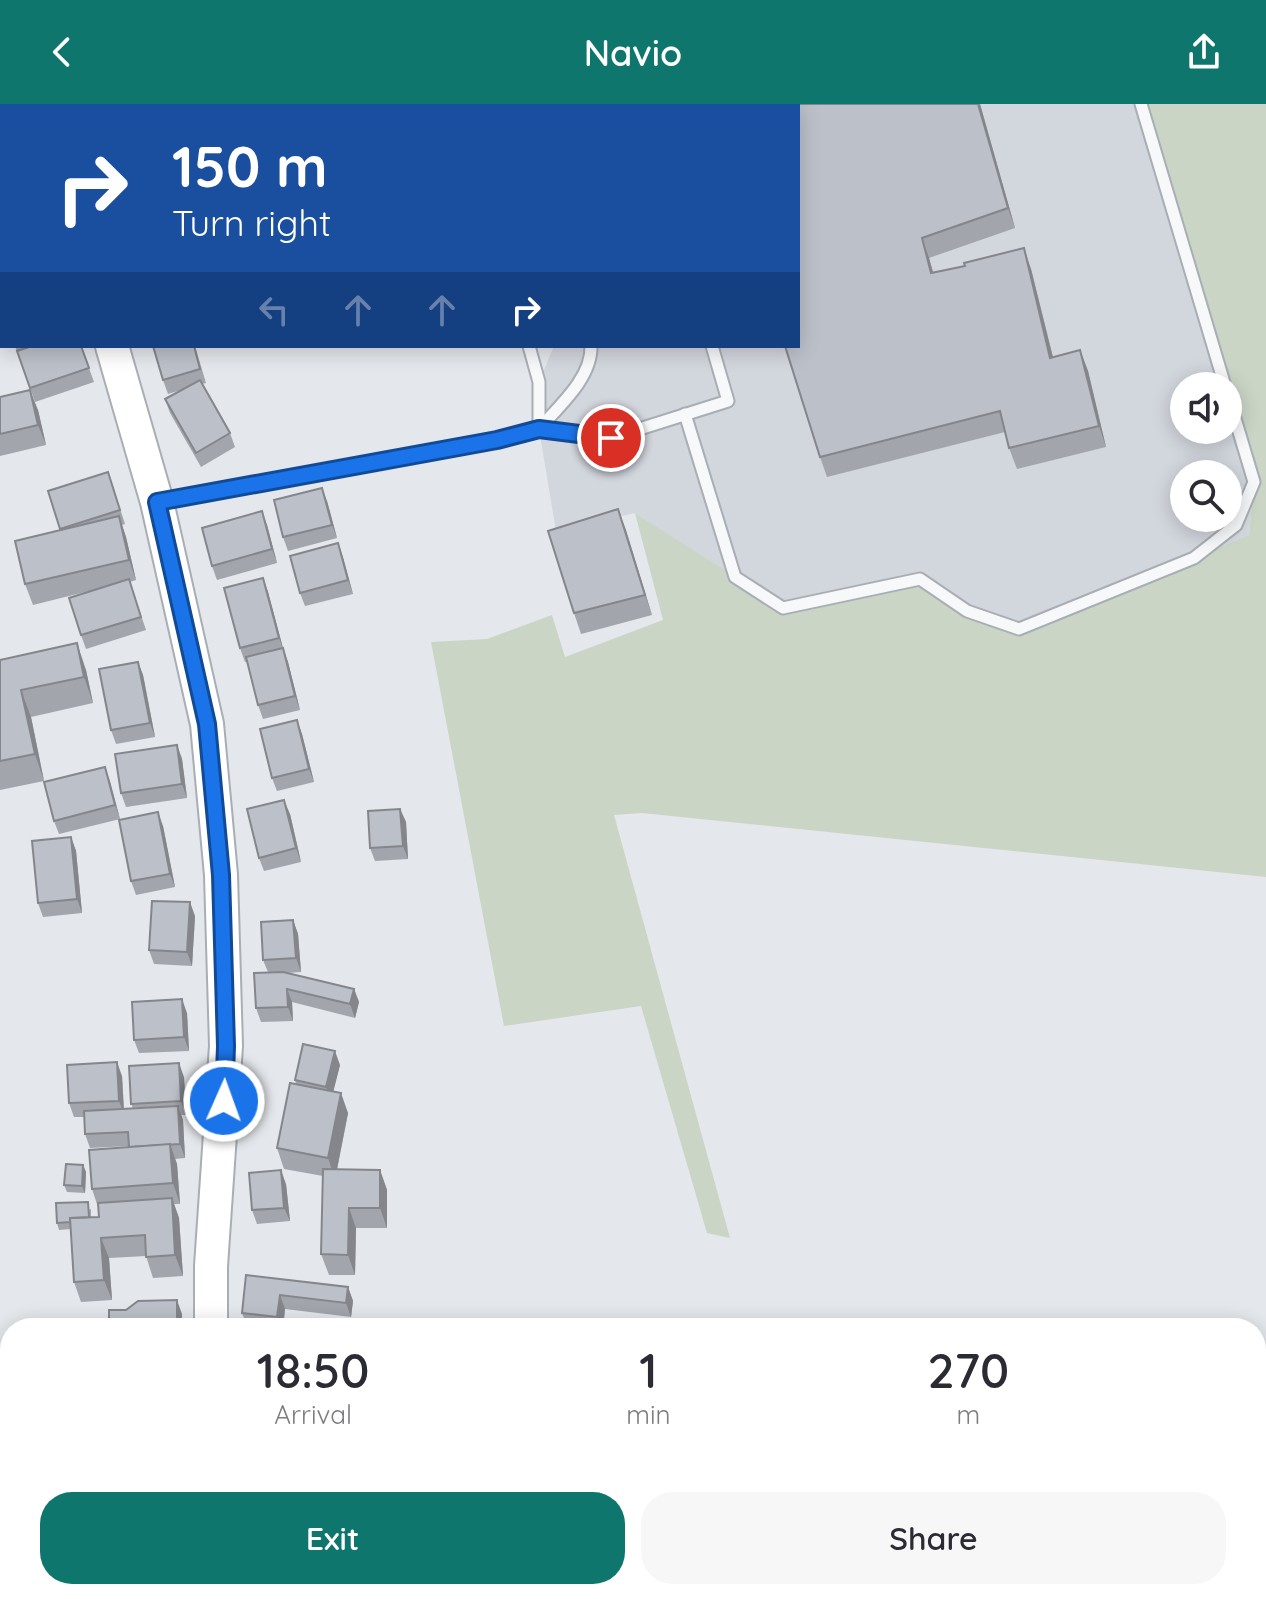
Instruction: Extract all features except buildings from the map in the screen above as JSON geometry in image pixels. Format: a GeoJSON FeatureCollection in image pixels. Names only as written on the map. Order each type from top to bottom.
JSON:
{"type":"FeatureCollection","features":[{"type":"Feature","properties":{"kind":"street"},"geometry":{"type":"LineString","coordinates":[[113,348],[157,502],[207,724],[221,875],[226,1046],[212,1251],[211,1318]]}},
{"type":"Feature","properties":{"kind":"lane"},"geometry":{"type":"LineString","coordinates":[[1141,104],[1221,372]]}},
{"type":"Feature","properties":{"kind":"lane"},"geometry":{"type":"LineString","coordinates":[[530,348],[539,382],[539,429]]}},
{"type":"Feature","properties":{"kind":"lane"},"geometry":{"type":"LineString","coordinates":[[539,429],[575,389],[591,357],[591,348]]}},
{"type":"Feature","properties":{"kind":"lane"},"geometry":{"type":"LineString","coordinates":[[157,502],[497,440],[539,429],[611,438],[728,401],[713,348]]}},
{"type":"Feature","properties":{"kind":"lane"},"geometry":{"type":"LineString","coordinates":[[685,414],[735,577],[747,585],[783,608],[920,579],[967,611],[1019,629],[1194,558],[1236,525],[1254,482],[1242,442]]}},
{"type":"Feature","properties":{"kind":"shaded area"},"geometry":{"type":"Polygon","coordinates":[[[800,104],[1140,104],[1221,372],[1170,372],[1170,444],[1242,442],[1254,482],[1249,535],[1019,629],[783,608],[635,513],[556,531],[539,429],[539,382],[553,348],[800,348],[800,104]]]}},
{"type":"Feature","properties":{"kind":"green space"},"geometry":{"type":"Polygon","coordinates":[[[1141,104],[1266,104],[1266,877],[642,813],[614,815],[730,1238],[707,1233],[641,1006],[504,1026],[431,642],[487,639],[552,615],[565,657],[663,620],[635,513],[783,607],[920,579],[967,611],[1019,629],[1249,535],[1254,482],[1242,442],[1242,372],[1221,372],[1141,104]]]}},
{"type":"Feature","properties":{"kind":"route"},"geometry":{"type":"LineString","coordinates":[[224,1101],[226,1046],[221,875],[207,724],[157,502],[497,440],[539,429],[611,438]]}}]}
